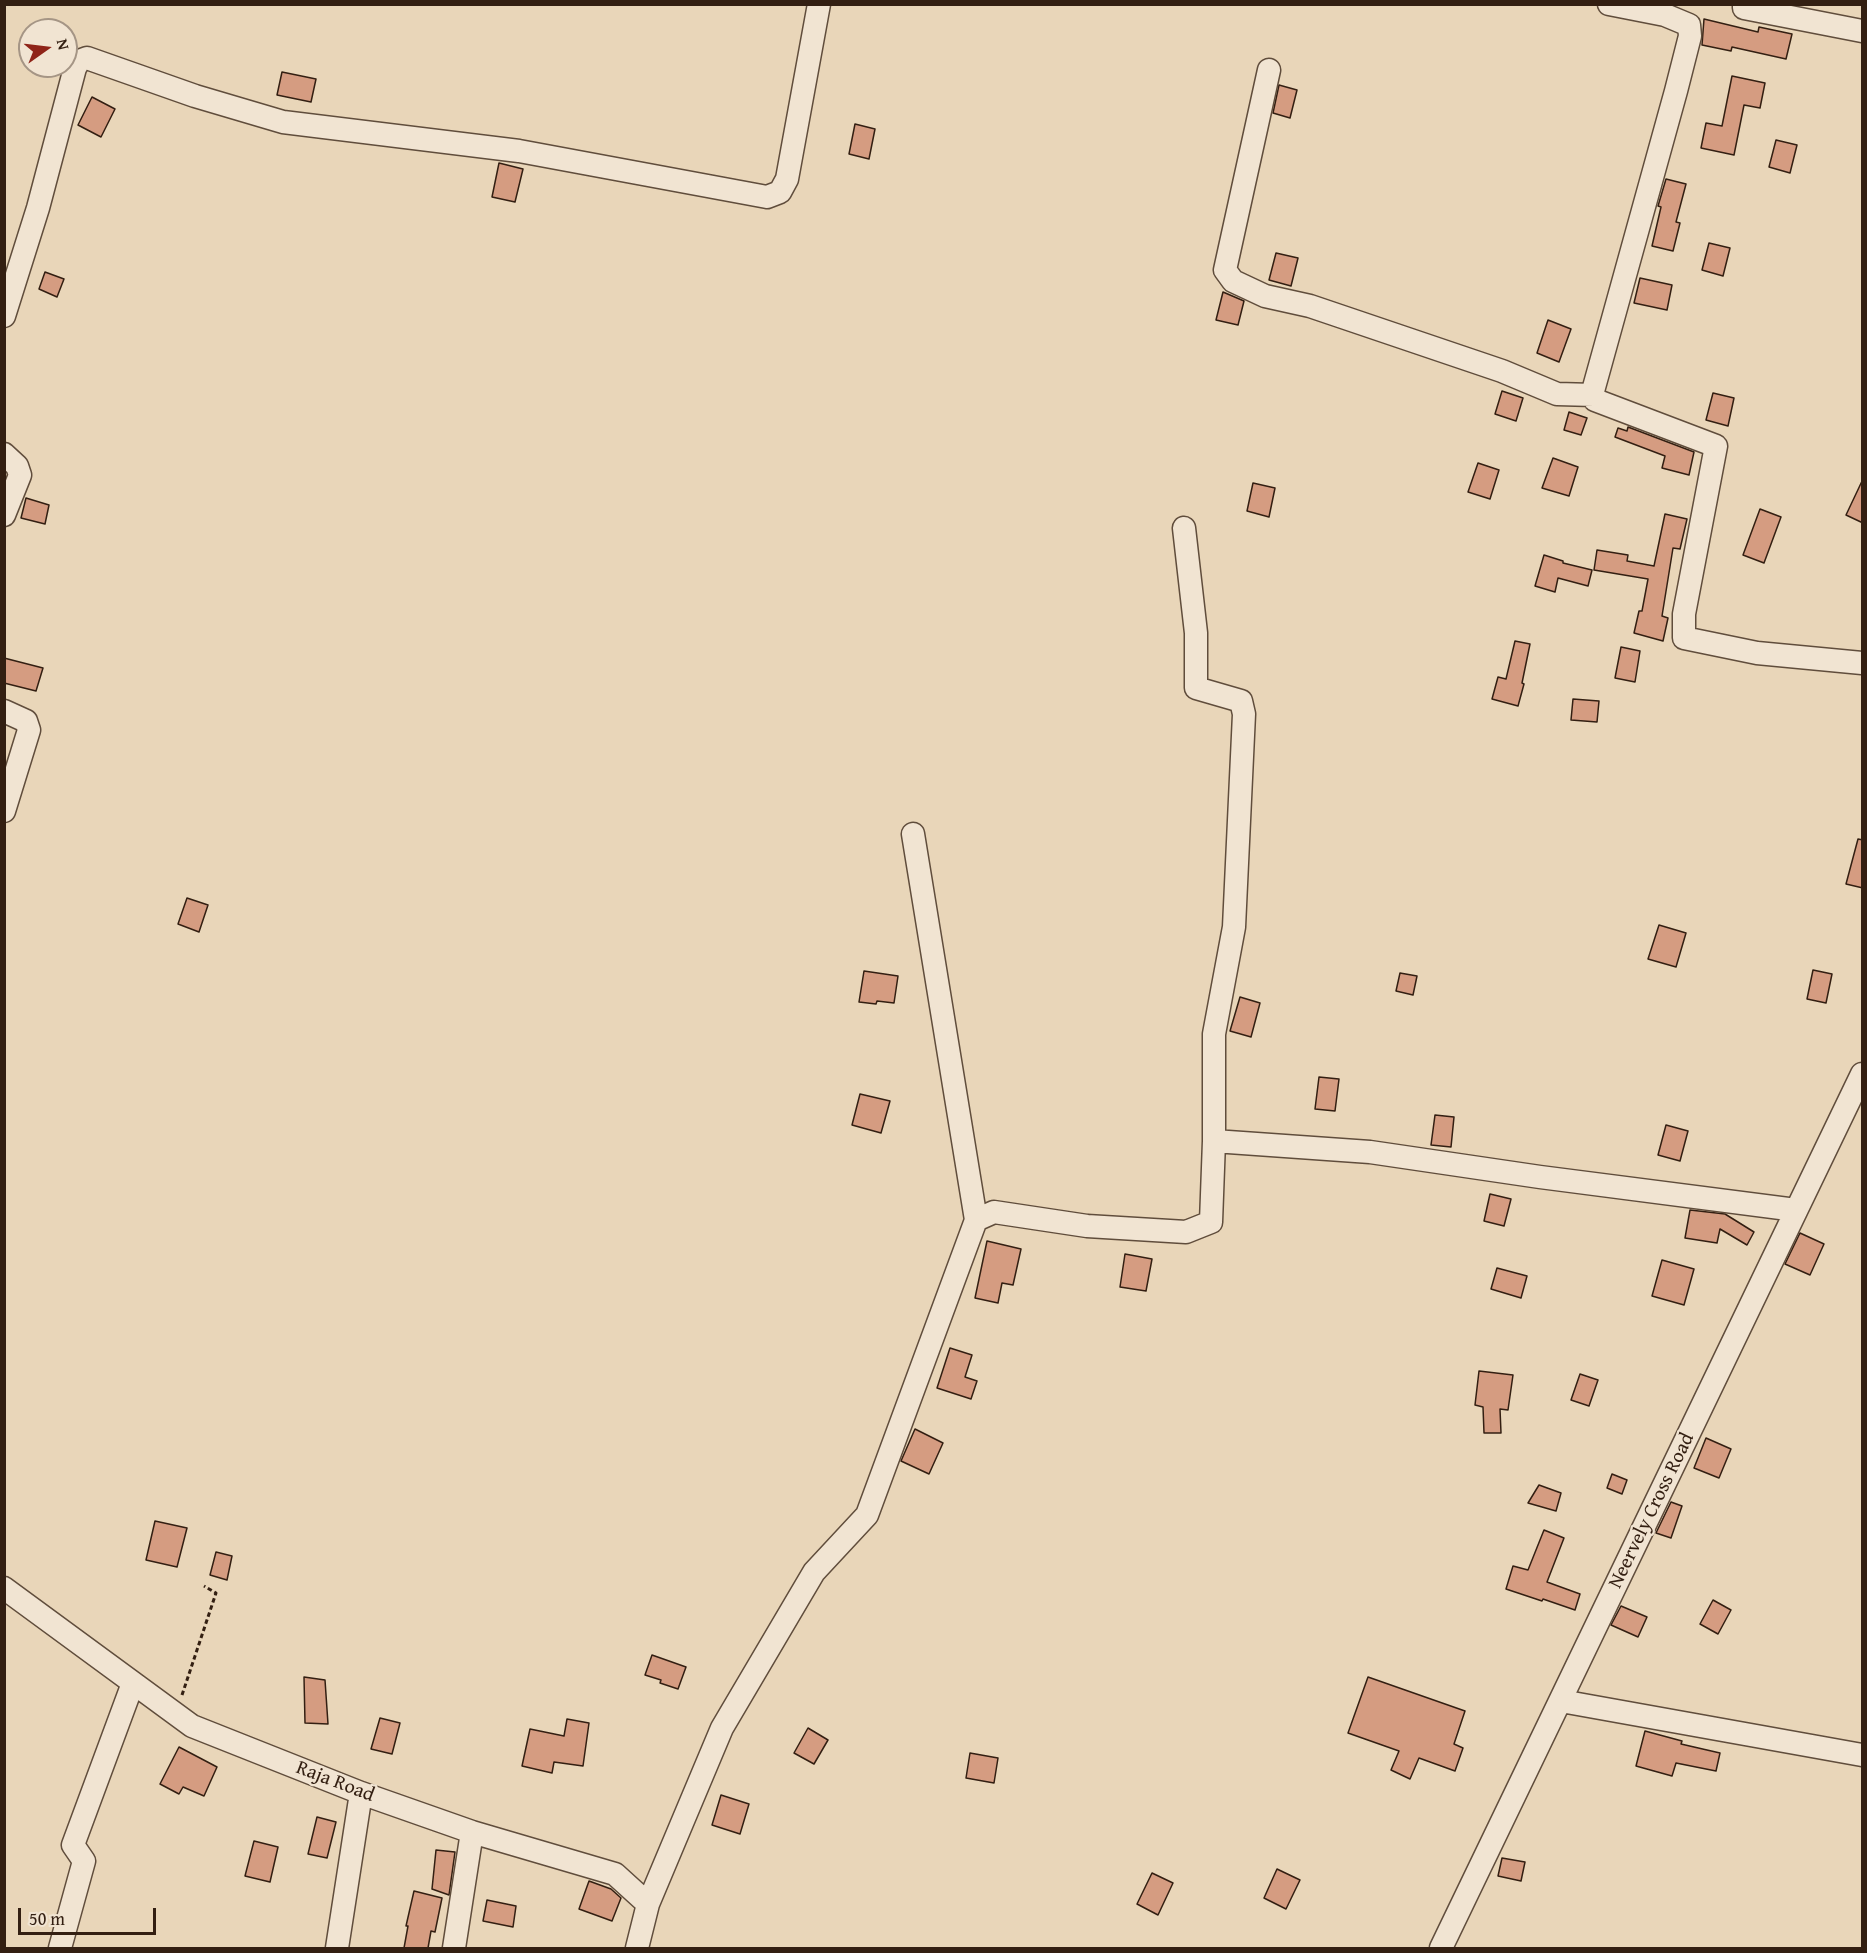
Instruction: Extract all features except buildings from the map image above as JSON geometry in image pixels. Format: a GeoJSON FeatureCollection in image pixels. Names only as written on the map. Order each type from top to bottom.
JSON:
{"type":"FeatureCollection","features":[{"type":"Feature","properties":{"kind":"street"},"geometry":{"type":"LineString","coordinates":[[4,316],[39,208],[75,68],[79,61],[87,58],[205,99],[283,122],[519,151],[766,196],[780,192],[787,179],[819,4]]}},
{"type":"Feature","properties":{"kind":"street"},"geometry":{"type":"LineString","coordinates":[[1609,4],[1665,15],[1689,25],[1690,36],[1593,391],[1595,400],[1716,446],[1684,614],[1684,638],[1758,653],[1863,663]]}},
{"type":"Feature","properties":{"kind":"street"},"geometry":{"type":"LineString","coordinates":[[1744,4],[1743,8],[1863,31]]}},
{"type":"Feature","properties":{"kind":"street"},"geometry":{"type":"LineString","coordinates":[[1269,70],[1225,270],[1233,281],[1265,296],[1310,306],[1502,371],[1557,394],[1594,395]]}},
{"type":"Feature","properties":{"kind":"street"},"geometry":{"type":"LineString","coordinates":[[4,454],[16,466],[20,475],[4,515]]}},
{"type":"Feature","properties":{"kind":"street"},"geometry":{"type":"LineString","coordinates":[[975,1220],[994,1212],[1087,1226],[1186,1232],[1211,1222],[1214,1034],[1234,927],[1244,714],[1241,702],[1196,688],[1196,633],[1184,528]]}},
{"type":"Feature","properties":{"kind":"street"},"geometry":{"type":"LineString","coordinates":[[4,711],[26,721],[29,730],[4,811]]}},
{"type":"Feature","properties":{"kind":"street"},"geometry":{"type":"LineString","coordinates":[[637,1948],[648,1904],[722,1728],[814,1572],[867,1515],[975,1220],[913,834]]}},
{"type":"Feature","properties":{"kind":"street","name":"Neervely Cross Road"},"geometry":{"type":"LineString","coordinates":[[1441,1948],[1863,1074]]}},
{"type":"Feature","properties":{"kind":"street"},"geometry":{"type":"LineString","coordinates":[[1214,1141],[1370,1152],[1540,1177],[1796,1210]]}},
{"type":"Feature","properties":{"kind":"street","name":"Raja Road"},"geometry":{"type":"LineString","coordinates":[[4,1588],[192,1726],[361,1793],[472,1832],[615,1874],[648,1904]]}},
{"type":"Feature","properties":{"kind":"street"},"geometry":{"type":"LineString","coordinates":[[60,1948],[84,1861],[73,1845],[133,1683]]}},
{"type":"Feature","properties":{"kind":"street"},"geometry":{"type":"LineString","coordinates":[[1561,1701],[1863,1755]]}},
{"type":"Feature","properties":{"kind":"street"},"geometry":{"type":"LineString","coordinates":[[337,1948],[361,1793]]}},
{"type":"Feature","properties":{"kind":"street"},"geometry":{"type":"LineString","coordinates":[[454,1948],[472,1832]]}},
{"type":"Feature","properties":{"kind":"path"},"geometry":{"type":"LineString","coordinates":[[176,1713],[216,1593],[204,1586]]}}]}
